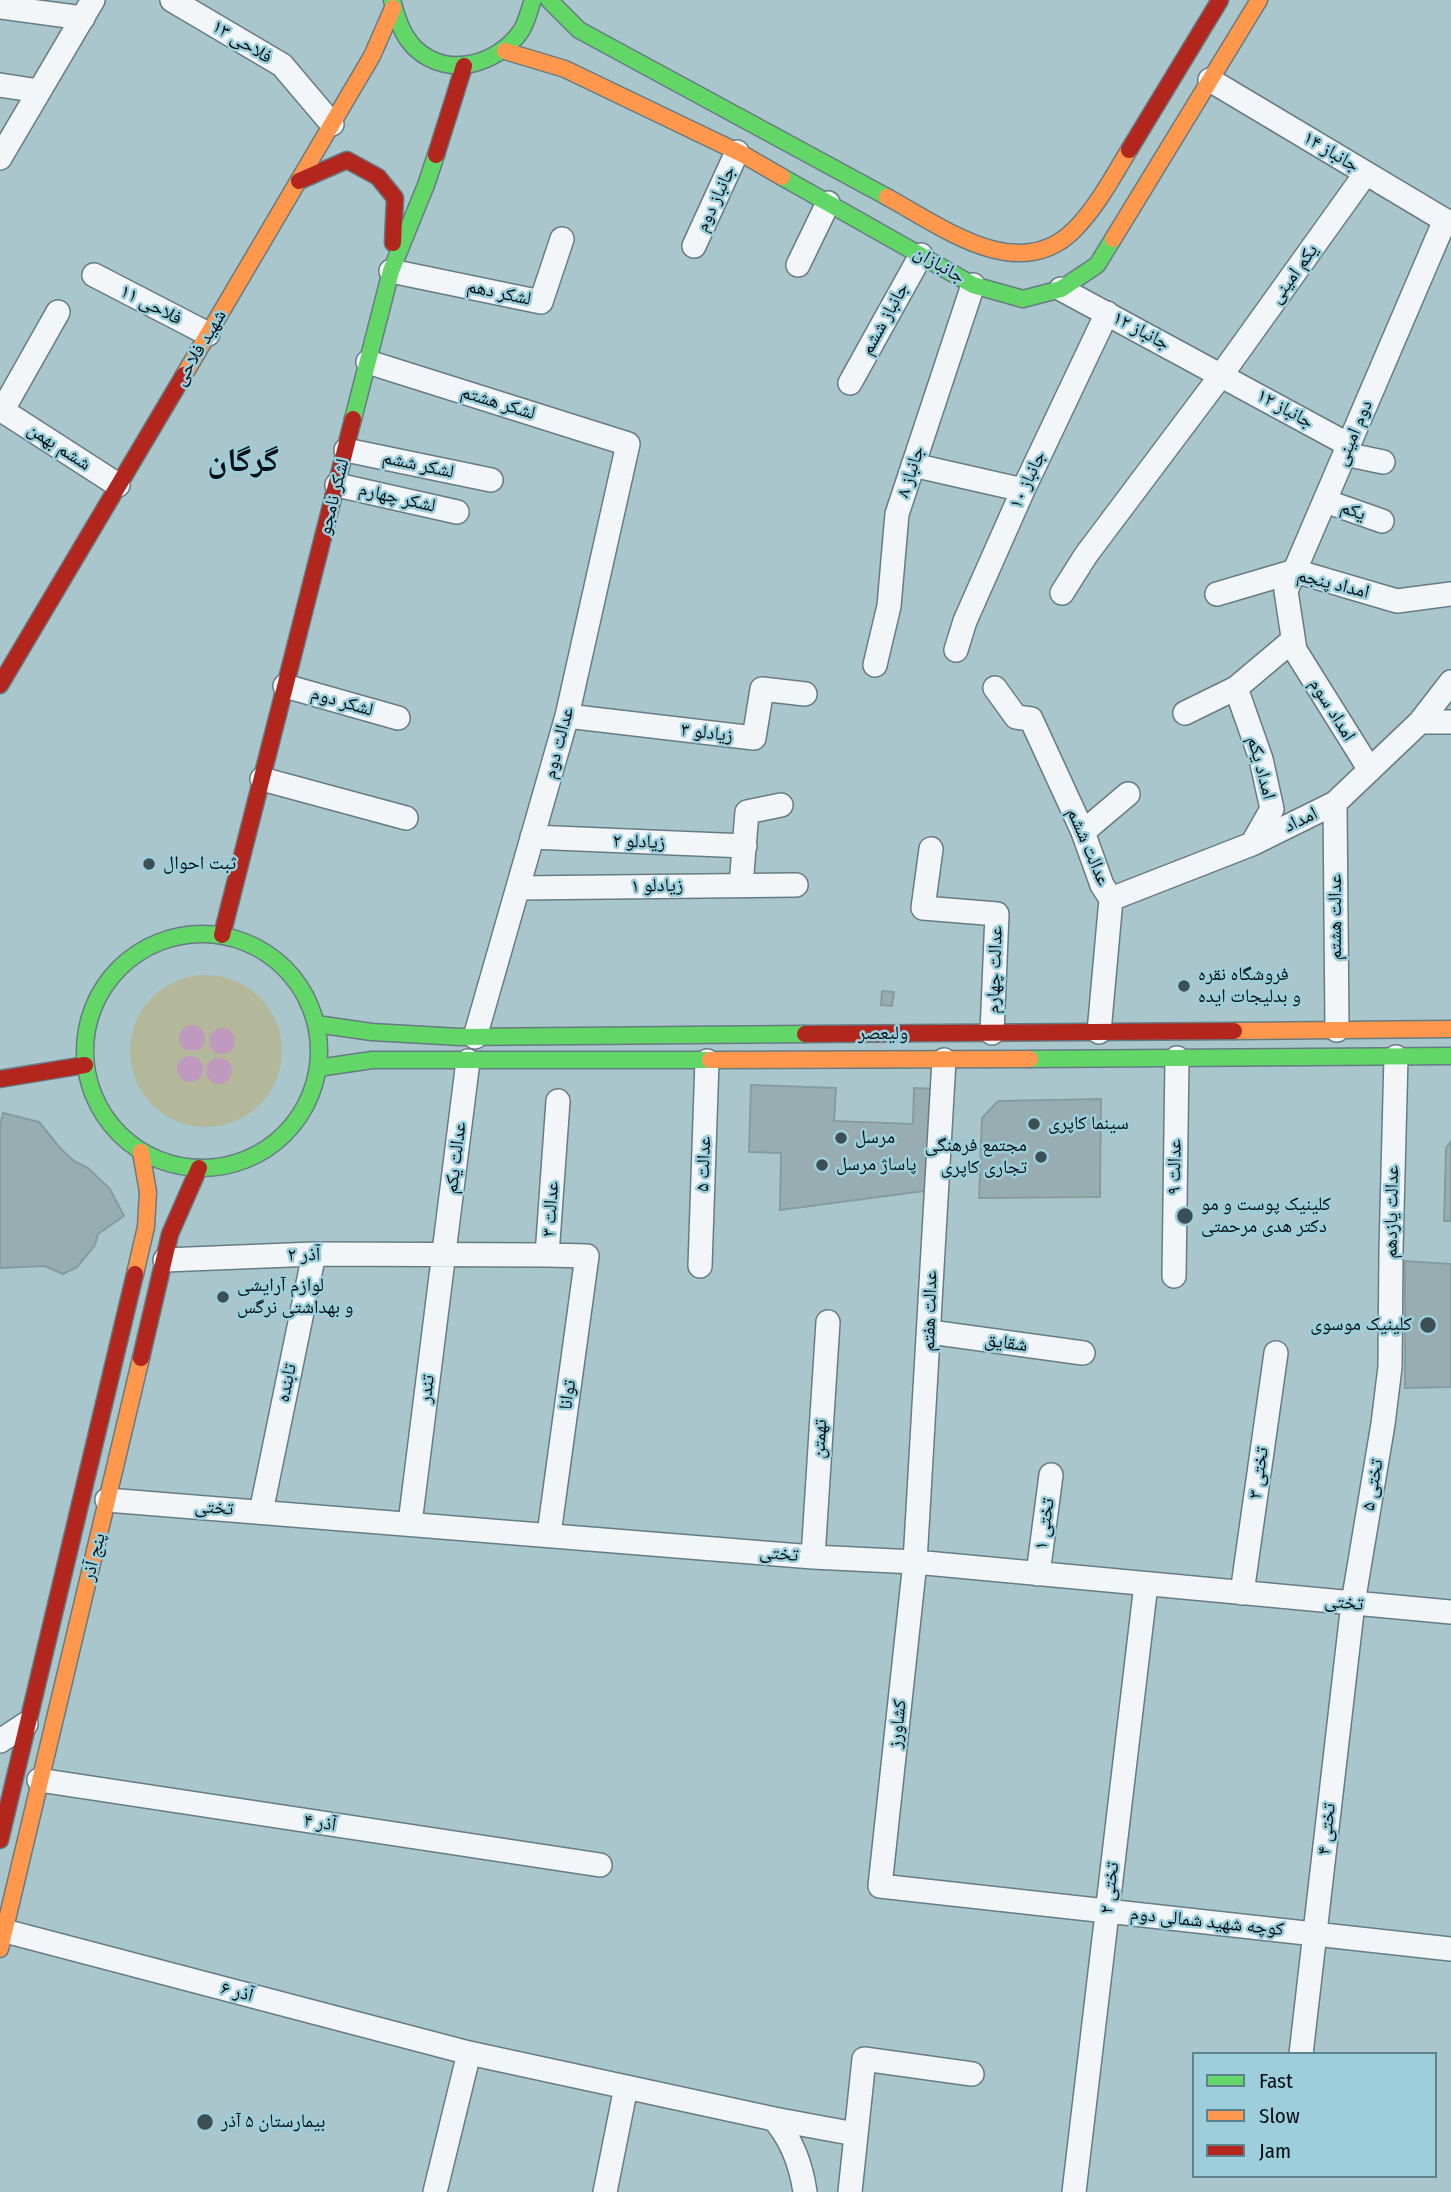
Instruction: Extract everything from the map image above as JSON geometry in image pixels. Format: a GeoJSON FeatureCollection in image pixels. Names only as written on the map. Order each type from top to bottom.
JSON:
{"type":"FeatureCollection","features":[{"type":"Feature","properties":{"kind":"main road"},"geometry":{"type":"LineString","coordinates":[[393,4],[403,32],[415,47],[433,59],[464,66],[481,63],[505,51],[524,29],[533,0]]}},
{"type":"Feature","properties":{"kind":"main road","name":"جانبازان"},"geometry":{"type":"LineString","coordinates":[[549,0],[579,30],[652,90],[737,152],[973,285],[1023,299],[1061,289],[1097,265],[1259,0]]}},
{"type":"Feature","properties":{"kind":"main road","name":"جانبازان"},"geometry":{"type":"LineString","coordinates":[[505,51],[652,90],[978,246],[1024,255],[1048,248],[1073,231],[1106,188],[1220,0]]}},
{"type":"Feature","properties":{"kind":"main road","name":"شهید فلاحی"},"geometry":{"type":"LineString","coordinates":[[0,685],[372,56],[393,4]]}},
{"type":"Feature","properties":{"kind":"main road","name":"لشکر نامجو"},"geometry":{"type":"LineString","coordinates":[[222,934],[219,914],[262,779],[391,271],[426,185],[464,66]]}},
{"type":"Feature","properties":{"kind":"main road"},"geometry":{"type":"LineString","coordinates":[[299,181],[347,160],[378,177],[396,198],[391,271]]}},
{"type":"Feature","properties":{"kind":"main road"},"geometry":{"type":"LineString","coordinates":[[79,1065],[93,1006],[102,988],[128,959],[145,948],[173,937],[202,933],[222,934],[251,943],[264,951],[288,970],[306,995],[319,1038],[318,1068],[314,1086],[302,1112],[270,1147],[236,1163],[199,1168],[160,1161],[141,1152],[114,1129],[94,1099],[71,1048],[88,992],[104,965],[129,940],[181,919]]}},
{"type":"Feature","properties":{"kind":"main road","name":"ولیعصر"},"geometry":{"type":"LineString","coordinates":[[316,1024],[372,1032],[475,1037],[1451,1030]]}},
{"type":"Feature","properties":{"kind":"main road","name":"ولیعصر"},"geometry":{"type":"LineString","coordinates":[[318,1068],[372,1060],[707,1061],[1451,1056]]}},
{"type":"Feature","properties":{"kind":"main road"},"geometry":{"type":"LineString","coordinates":[[0,1079],[79,1065]]}},
{"type":"Feature","properties":{"kind":"main road","name":"پنج آذر"},"geometry":{"type":"LineString","coordinates":[[0,1840],[3,1810],[146,1227],[148,1192],[141,1152]]}},
{"type":"Feature","properties":{"kind":"main road","name":"پنج آذر"},"geometry":{"type":"LineString","coordinates":[[2,1940],[170,1234],[199,1168]]}},
{"type":"Feature","properties":{"kind":"street","name":"۱۳ فلاحی"},"geometry":{"type":"LineString","coordinates":[[172,0],[282,65],[332,124]]}},
{"type":"Feature","properties":{"kind":"street"},"geometry":{"type":"LineString","coordinates":[[0,7],[88,9],[0,158]]}},
{"type":"Feature","properties":{"kind":"street","name":"جانباز ۱۴"},"geometry":{"type":"LineString","coordinates":[[1210,80],[1448,222]]}},
{"type":"Feature","properties":{"kind":"street"},"geometry":{"type":"LineString","coordinates":[[0,85],[39,92]]}},
{"type":"Feature","properties":{"kind":"street","name":"جانباز دوم"},"geometry":{"type":"LineString","coordinates":[[694,246],[737,152]]}},
{"type":"Feature","properties":{"kind":"street","name":"یکم امینی"},"geometry":{"type":"LineString","coordinates":[[1062,593],[1086,555],[1222,374],[1366,173]]}},
{"type":"Feature","properties":{"kind":"street"},"geometry":{"type":"LineString","coordinates":[[798,265],[828,203]]}},
{"type":"Feature","properties":{"kind":"street","name":"دوم امینی"},"geometry":{"type":"LineString","coordinates":[[1294,645],[1286,591],[1448,222]]}},
{"type":"Feature","properties":{"kind":"street","name":"لشکر دهم"},"geometry":{"type":"LineString","coordinates":[[391,271],[541,302],[562,239]]}},
{"type":"Feature","properties":{"kind":"street","name":"جانباز ششم"},"geometry":{"type":"LineString","coordinates":[[850,383],[921,256]]}},
{"type":"Feature","properties":{"kind":"street","name":"۱۱ فلاحی"},"geometry":{"type":"LineString","coordinates":[[94,275],[208,334]]}},
{"type":"Feature","properties":{"kind":"street","name":"جانباز ۸"},"geometry":{"type":"LineString","coordinates":[[875,665],[889,606],[897,514],[973,285]]}},
{"type":"Feature","properties":{"kind":"street","name":"۱۲ جانباز"},"geometry":{"type":"LineString","coordinates":[[1061,289],[1222,374]]}},
{"type":"Feature","properties":{"kind":"street"},"geometry":{"type":"LineString","coordinates":[[1,410],[58,312]]}},
{"type":"Feature","properties":{"kind":"street","name":"۱۰ جانباز"},"geometry":{"type":"LineString","coordinates":[[956,650],[965,621],[1023,490],[1107,313]]}},
{"type":"Feature","properties":{"kind":"street","name":"لشکر هشتم"},"geometry":{"type":"LineString","coordinates":[[368,362],[628,444]]}},
{"type":"Feature","properties":{"kind":"street","name":"جانباز ۱۲"},"geometry":{"type":"LineString","coordinates":[[1222,374],[1347,449],[1383,461]]}},
{"type":"Feature","properties":{"kind":"street","name":"ششم بهمن"},"geometry":{"type":"LineString","coordinates":[[1,410],[118,485]]}},
{"type":"Feature","properties":{"kind":"street","name":"عدالت دوم"},"geometry":{"type":"LineString","coordinates":[[475,1037],[567,716],[628,444]]}},
{"type":"Feature","properties":{"kind":"street","name":"لشکر ششم"},"geometry":{"type":"LineString","coordinates":[[346,450],[491,480]]}},
{"type":"Feature","properties":{"kind":"street"},"geometry":{"type":"LineString","coordinates":[[913,465],[1023,490]]}},
{"type":"Feature","properties":{"kind":"street","name":"لشکر چهارم"},"geometry":{"type":"LineString","coordinates":[[337,485],[457,512]]}},
{"type":"Feature","properties":{"kind":"street","name":"یکم"},"geometry":{"type":"LineString","coordinates":[[1325,501],[1382,521]]}},
{"type":"Feature","properties":{"kind":"street","name":"امداد پنجم"},"geometry":{"type":"LineString","coordinates":[[1217,594],[1295,571],[1397,601],[1451,594]]}},
{"type":"Feature","properties":{"kind":"street"},"geometry":{"type":"LineString","coordinates":[[1185,713],[1236,688],[1294,645]]}},
{"type":"Feature","properties":{"kind":"street","name":"امداد سوم"},"geometry":{"type":"LineString","coordinates":[[1294,645],[1370,770]]}},
{"type":"Feature","properties":{"kind":"street","name":"امداد"},"geometry":{"type":"LineString","coordinates":[[1111,899],[1252,844],[1335,803],[1420,722],[1451,682]]}},
{"type":"Feature","properties":{"kind":"street","name":"لشکر دوم"},"geometry":{"type":"LineString","coordinates":[[285,686],[398,718]]}},
{"type":"Feature","properties":{"kind":"street","name":"عدالت ششم"},"geometry":{"type":"LineString","coordinates":[[995,688],[1016,717],[1031,719],[1083,832],[1101,885],[1111,899],[1099,1032]]}},
{"type":"Feature","properties":{"kind":"street","name":"امداد یکم"},"geometry":{"type":"LineString","coordinates":[[1236,688],[1261,759],[1272,809],[1252,844]]}},
{"type":"Feature","properties":{"kind":"street","name":"زیادلو ۳"},"geometry":{"type":"LineString","coordinates":[[567,716],[754,738],[762,689],[805,694]]}},
{"type":"Feature","properties":{"kind":"street"},"geometry":{"type":"LineString","coordinates":[[1420,722],[1451,722]]}},
{"type":"Feature","properties":{"kind":"street"},"geometry":{"type":"LineString","coordinates":[[262,779],[405,818]]}},
{"type":"Feature","properties":{"kind":"street"},"geometry":{"type":"LineString","coordinates":[[1083,832],[1128,794]]}},
{"type":"Feature","properties":{"kind":"street","name":"عدالت هشتم"},"geometry":{"type":"LineString","coordinates":[[1335,803],[1337,1030]]}},
{"type":"Feature","properties":{"kind":"street"},"geometry":{"type":"LineString","coordinates":[[741,885],[747,812],[781,805]]}},
{"type":"Feature","properties":{"kind":"street","name":"زیادلو ۲"},"geometry":{"type":"LineString","coordinates":[[532,838],[745,846]]}},
{"type":"Feature","properties":{"kind":"street","name":"عدالت چهارم"},"geometry":{"type":"LineString","coordinates":[[931,849],[923,908],[997,914],[992,1033]]}},
{"type":"Feature","properties":{"kind":"street","name":"زیادلو ۱"},"geometry":{"type":"LineString","coordinates":[[518,888],[796,885]]}},
{"type":"Feature","properties":{"kind":"street","name":"عدالت یازدهم"},"geometry":{"type":"LineString","coordinates":[[1390,1367],[1396,1057]]}},
{"type":"Feature","properties":{"kind":"street","name":"عدالت ۹"},"geometry":{"type":"LineString","coordinates":[[1174,1276],[1177,1058]]}},
{"type":"Feature","properties":{"kind":"street","name":"عدالت هفتم"},"geometry":{"type":"LineString","coordinates":[[915,1562],[944,1060]]}},
{"type":"Feature","properties":{"kind":"street","name":"عدالت یکم"},"geometry":{"type":"LineString","coordinates":[[444,1255],[468,1061]]}},
{"type":"Feature","properties":{"kind":"street","name":"عدالت ۵"},"geometry":{"type":"LineString","coordinates":[[700,1266],[707,1061]]}},
{"type":"Feature","properties":{"kind":"street","name":"عدالت ۳"},"geometry":{"type":"LineString","coordinates":[[444,1255],[547,1255],[558,1101]]}},
{"type":"Feature","properties":{"kind":"street","name":"۲ آذر"},"geometry":{"type":"LineString","coordinates":[[164,1260],[314,1254],[444,1255]]}},
{"type":"Feature","properties":{"kind":"street","name":"تابنده"},"geometry":{"type":"LineString","coordinates":[[261,1511],[314,1254]]}},
{"type":"Feature","properties":{"kind":"street","name":"تندر"},"geometry":{"type":"LineString","coordinates":[[411,1523],[444,1255]]}},
{"type":"Feature","properties":{"kind":"street","name":"توانا"},"geometry":{"type":"LineString","coordinates":[[547,1255],[587,1256],[549,1534]]}},
{"type":"Feature","properties":{"kind":"street","name":"تهمتن"},"geometry":{"type":"LineString","coordinates":[[813,1557],[828,1322]]}},
{"type":"Feature","properties":{"kind":"street","name":"شقایق"},"geometry":{"type":"LineString","coordinates":[[930,1332],[1083,1353]]}},
{"type":"Feature","properties":{"kind":"street","name":"تختی ۳"},"geometry":{"type":"LineString","coordinates":[[1242,1593],[1276,1353]]}},
{"type":"Feature","properties":{"kind":"street","name":"۵ تختی"},"geometry":{"type":"LineString","coordinates":[[1353,1603],[1390,1367]]}},
{"type":"Feature","properties":{"kind":"street","name":"۱ تختی"},"geometry":{"type":"LineString","coordinates":[[1038,1574],[1051,1475]]}},
{"type":"Feature","properties":{"kind":"street","name":"تختی"},"geometry":{"type":"LineString","coordinates":[[107,1500],[813,1557],[915,1562],[1451,1612]]}},
{"type":"Feature","properties":{"kind":"street","name":"کشاورز"},"geometry":{"type":"LineString","coordinates":[[880,1886],[915,1562]]}},
{"type":"Feature","properties":{"kind":"street","name":"تختی ۲"},"geometry":{"type":"LineString","coordinates":[[1074,2192],[1146,1584]]}},
{"type":"Feature","properties":{"kind":"street","name":"تختی ۴"},"geometry":{"type":"LineString","coordinates":[[1301,2052],[1353,1603]]}},
{"type":"Feature","properties":{"kind":"street"},"geometry":{"type":"LineString","coordinates":[[0,1741],[26,1724]]}},
{"type":"Feature","properties":{"kind":"street","name":"آذر ۴"},"geometry":{"type":"LineString","coordinates":[[39,1780],[600,1865]]}},
{"type":"Feature","properties":{"kind":"street","name":"کوچه شهید شمالی دوم"},"geometry":{"type":"LineString","coordinates":[[880,1886],[1451,1949]]}},
{"type":"Feature","properties":{"kind":"street","name":"آذر ۶"},"geometry":{"type":"LineString","coordinates":[[2,1940],[469,2053],[855,2134]]}},
{"type":"Feature","properties":{"kind":"street"},"geometry":{"type":"LineString","coordinates":[[436,2192],[469,2053]]}},
{"type":"Feature","properties":{"kind":"street"},"geometry":{"type":"LineString","coordinates":[[850,2192],[864,2059],[972,2074]]}},
{"type":"Feature","properties":{"kind":"street"},"geometry":{"type":"LineString","coordinates":[[606,2192],[626,2087]]}},
{"type":"Feature","properties":{"kind":"street"},"geometry":{"type":"LineString","coordinates":[[774,2119],[786,2133],[802,2169],[806,2192]]}},
{"type":"Feature","properties":{"kind":"green space"},"geometry":{"type":"Polygon","coordinates":[[[206,975],[235,981],[260,997],[276,1022],[282,1051],[276,1080],[260,1105],[235,1121],[206,1127],[177,1121],[152,1105],[136,1080],[130,1051],[136,1022],[152,997],[177,981],[206,975]]]}},
{"type":"Feature","properties":{"kind":"shaded area"},"geometry":{"type":"Polygon","coordinates":[[[192,1025],[201,1029],[205,1038],[201,1047],[192,1051],[183,1047],[179,1038],[183,1029],[192,1025]]]}},
{"type":"Feature","properties":{"kind":"shaded area"},"geometry":{"type":"Polygon","coordinates":[[[222,1028],[231,1032],[235,1041],[231,1050],[222,1054],[213,1050],[209,1041],[213,1032],[222,1028]]]}},
{"type":"Feature","properties":{"kind":"shaded area"},"geometry":{"type":"Polygon","coordinates":[[[190,1056],[199,1060],[203,1069],[199,1078],[190,1082],[181,1078],[177,1069],[181,1060],[190,1056]]]}},
{"type":"Feature","properties":{"kind":"shaded area"},"geometry":{"type":"Polygon","coordinates":[[[219,1058],[228,1062],[232,1071],[228,1080],[219,1084],[210,1080],[206,1071],[210,1062],[219,1058]]]}},
{"type":"Feature","properties":{"kind":"building"},"geometry":{"type":"Polygon","coordinates":[[[882,991],[894,992],[892,1006],[881,1005],[882,991]]]}},
{"type":"Feature","properties":{"kind":"building","name":"مرسل"},"geometry":{"type":"Polygon","coordinates":[[[751,1085],[836,1088],[834,1121],[913,1124],[914,1088],[935,1089],[932,1190],[780,1210],[781,1153],[749,1152],[751,1085]]]}},
{"type":"Feature","properties":{"kind":"building","name":"مجتمع فرهنگی تجاری کاپری"},"geometry":{"type":"Polygon","coordinates":[[[1101,1099],[1100,1197],[979,1198],[982,1118],[998,1101],[1101,1099]]]}},
{"type":"Feature","properties":{"kind":"building"},"geometry":{"type":"Polygon","coordinates":[[[3,1113],[39,1122],[61,1149],[74,1161],[88,1168],[110,1189],[124,1216],[98,1234],[95,1245],[77,1267],[63,1274],[45,1266],[0,1268],[0,1125],[3,1113]]]}},
{"type":"Feature","properties":{"kind":"building"},"geometry":{"type":"Polygon","coordinates":[[[1451,1141],[1451,1221],[1444,1221],[1446,1148],[1451,1141]]]}},
{"type":"Feature","properties":{"kind":"building","name":"کلینیک موسوی"},"geometry":{"type":"Polygon","coordinates":[[[1405,1261],[1451,1264],[1451,1387],[1405,1388],[1405,1261]]]}},
{"type":"Feature","properties":{"kind":"traffic: fast"},"geometry":{"type":"LineString","coordinates":[[392,0],[404,33],[416,49],[429,58],[458,65],[472,64],[500,52],[521,31],[533,0]]}},
{"type":"Feature","properties":{"kind":"traffic: fast"},"geometry":{"type":"LineString","coordinates":[[549,0],[579,30],[887,197]]}},
{"type":"Feature","properties":{"kind":"traffic: fast"},"geometry":{"type":"LineString","coordinates":[[353,419],[391,271],[436,155]]}},
{"type":"Feature","properties":{"kind":"traffic: fast"},"geometry":{"type":"LineString","coordinates":[[782,177],[973,285],[1023,299],[1061,289],[1097,265],[1113,239]]}},
{"type":"Feature","properties":{"kind":"traffic: fast"},"geometry":{"type":"LineString","coordinates":[[191,934],[213,934],[247,943],[267,953],[285,968],[300,986],[310,1006],[317,1028],[319,1051],[317,1074],[310,1096],[300,1116],[285,1134],[267,1149],[236,1163],[213,1168],[191,1168],[168,1163],[137,1149],[111,1125],[90,1085],[85,1062],[85,1040],[90,1017],[104,986],[128,960],[168,939],[191,934]]}},
{"type":"Feature","properties":{"kind":"traffic: fast"},"geometry":{"type":"LineString","coordinates":[[316,1024],[372,1032],[460,1037],[805,1034]]}},
{"type":"Feature","properties":{"kind":"traffic: fast"},"geometry":{"type":"LineString","coordinates":[[1030,1059],[1451,1056]]}},
{"type":"Feature","properties":{"kind":"traffic: fast"},"geometry":{"type":"LineString","coordinates":[[318,1068],[372,1060],[710,1060]]}},
{"type":"Feature","properties":{"kind":"traffic: slow"},"geometry":{"type":"LineString","coordinates":[[1113,239],[1259,0]]}},
{"type":"Feature","properties":{"kind":"traffic: slow"},"geometry":{"type":"LineString","coordinates":[[184,375],[372,56],[393,8]]}},
{"type":"Feature","properties":{"kind":"traffic: slow"},"geometry":{"type":"LineString","coordinates":[[505,51],[565,69],[744,155],[782,177]]}},
{"type":"Feature","properties":{"kind":"traffic: slow"},"geometry":{"type":"LineString","coordinates":[[887,197],[955,235],[980,245],[1004,252],[1029,253],[1052,246],[1074,230],[1097,202],[1129,150]]}},
{"type":"Feature","properties":{"kind":"traffic: slow"},"geometry":{"type":"LineString","coordinates":[[1234,1031],[1451,1029]]}},
{"type":"Feature","properties":{"kind":"traffic: slow"},"geometry":{"type":"LineString","coordinates":[[710,1060],[1030,1059]]}},
{"type":"Feature","properties":{"kind":"traffic: slow"},"geometry":{"type":"LineString","coordinates":[[135,1274],[146,1227],[148,1192],[141,1152]]}},
{"type":"Feature","properties":{"kind":"traffic: slow"},"geometry":{"type":"LineString","coordinates":[[0,1949],[141,1358]]}},
{"type":"Feature","properties":{"kind":"traffic: jam"},"geometry":{"type":"LineString","coordinates":[[1129,150],[1220,0]]}},
{"type":"Feature","properties":{"kind":"traffic: jam"},"geometry":{"type":"LineString","coordinates":[[436,155],[464,66]]}},
{"type":"Feature","properties":{"kind":"traffic: jam"},"geometry":{"type":"LineString","coordinates":[[299,181],[347,160],[378,177],[395,198],[393,243]]}},
{"type":"Feature","properties":{"kind":"traffic: jam"},"geometry":{"type":"LineString","coordinates":[[0,685],[184,375]]}},
{"type":"Feature","properties":{"kind":"traffic: jam"},"geometry":{"type":"LineString","coordinates":[[222,935],[353,419]]}},
{"type":"Feature","properties":{"kind":"traffic: jam"},"geometry":{"type":"LineString","coordinates":[[805,1034],[1234,1031]]}},
{"type":"Feature","properties":{"kind":"traffic: jam"},"geometry":{"type":"LineString","coordinates":[[0,1079],[85,1065]]}},
{"type":"Feature","properties":{"kind":"traffic: jam"},"geometry":{"type":"LineString","coordinates":[[141,1358],[170,1234],[199,1168]]}},
{"type":"Feature","properties":{"kind":"traffic: jam"},"geometry":{"type":"LineString","coordinates":[[0,1840],[135,1274]]}},
{"type":"Feature","properties":{"kind":"place","name":"ثبت احوال"},"geometry":{"type":"Point","coordinates":[149,864]}},
{"type":"Feature","properties":{"kind":"place","name":"فروشگاه نقره و بدلیجات ایده"},"geometry":{"type":"Point","coordinates":[1184,986]}},
{"type":"Feature","properties":{"kind":"place","name":"سینما کاپری"},"geometry":{"type":"Point","coordinates":[1034,1124]}},
{"type":"Feature","properties":{"kind":"place","name":"مرسل"},"geometry":{"type":"Point","coordinates":[841,1138]}},
{"type":"Feature","properties":{"kind":"place","name":"مجتمع فرهنگی تجاری کاپری"},"geometry":{"type":"Point","coordinates":[1041,1157]}},
{"type":"Feature","properties":{"kind":"place","name":"پاساژ مرسل"},"geometry":{"type":"Point","coordinates":[822,1165]}},
{"type":"Feature","properties":{"kind":"place","name":"کلینیک پوست و مو دکتر هدی مرحمتی"},"geometry":{"type":"Point","coordinates":[1185,1216]}},
{"type":"Feature","properties":{"kind":"place","name":"لوازم آرایشی و بهداشتی نرگس"},"geometry":{"type":"Point","coordinates":[223,1297]}},
{"type":"Feature","properties":{"kind":"place","name":"کلینیک موسوی"},"geometry":{"type":"Point","coordinates":[1428,1325]}},
{"type":"Feature","properties":{"kind":"place","name":"بیمارستان ۵ آذر"},"geometry":{"type":"Point","coordinates":[205,2122]}},
{"type":"Feature","properties":{"kind":"district","name":"گرگان"},"geometry":{"type":"Point","coordinates":[243,462]}}]}
